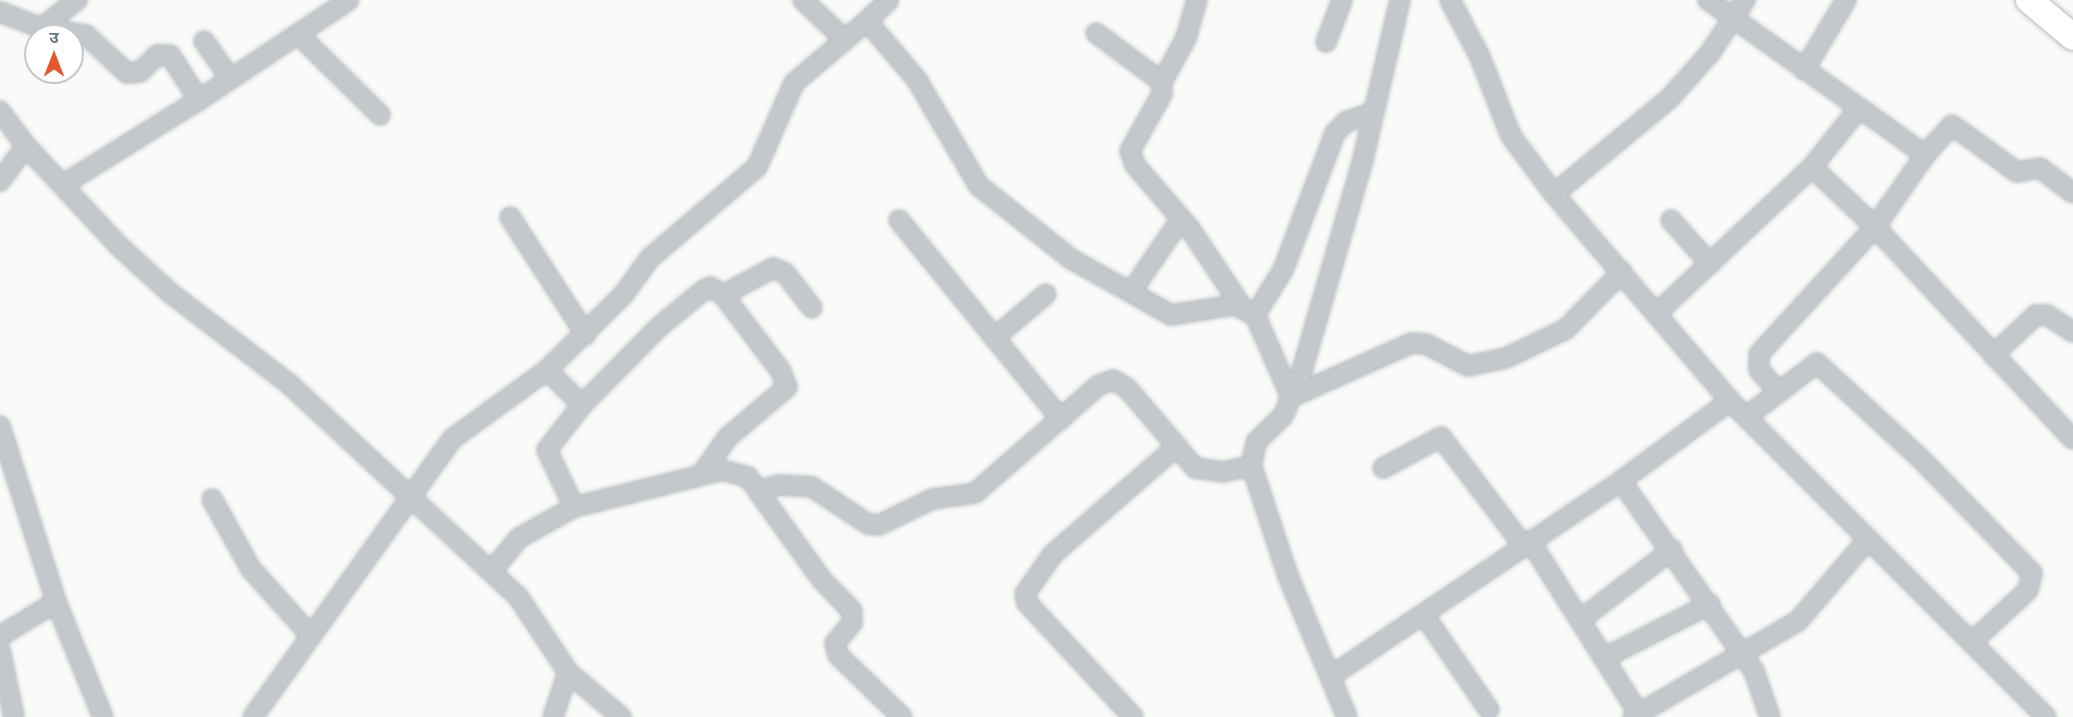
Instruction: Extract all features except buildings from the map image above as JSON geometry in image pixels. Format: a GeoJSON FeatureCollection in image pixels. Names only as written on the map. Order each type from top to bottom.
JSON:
{"type":"FeatureCollection","features":[{"type":"Feature","properties":{"kind":"street"},"geometry":{"type":"LineString","coordinates":[[46,24],[77,0]]}},
{"type":"Feature","properties":{"kind":"street"},"geometry":{"type":"LineString","coordinates":[[64,184],[199,100],[349,0]]}},
{"type":"Feature","properties":{"kind":"street"},"geometry":{"type":"LineString","coordinates":[[803,0],[844,39]]}},
{"type":"Feature","properties":{"kind":"street"},"geometry":{"type":"LineString","coordinates":[[253,717],[310,635],[367,562],[406,498],[452,439],[547,370],[586,335],[650,258],[758,167],[794,83],[889,0]]}},
{"type":"Feature","properties":{"kind":"street"},"geometry":{"type":"LineString","coordinates":[[1197,0],[1186,38],[1162,82],[1162,94],[1130,151],[1135,165],[1181,219],[1249,311],[1291,398]]}},
{"type":"Feature","properties":{"kind":"street"},"geometry":{"type":"LineString","coordinates":[[1326,42],[1342,0]]}},
{"type":"Feature","properties":{"kind":"street"},"geometry":{"type":"LineString","coordinates":[[1347,717],[1332,676],[1288,576],[1251,468],[1256,442],[1283,416],[1291,398],[1350,207],[1400,0]]}},
{"type":"Feature","properties":{"kind":"street"},"geometry":{"type":"LineString","coordinates":[[1450,0],[1484,64],[1511,136],[1554,194],[1730,401],[2046,717]]}},
{"type":"Feature","properties":{"kind":"street"},"geometry":{"type":"LineString","coordinates":[[1708,0],[1925,155]]}},
{"type":"Feature","properties":{"kind":"street"},"geometry":{"type":"LineString","coordinates":[[1554,194],[1669,99],[1734,20],[1745,0]]}},
{"type":"Feature","properties":{"kind":"street"},"geometry":{"type":"LineString","coordinates":[[1804,70],[1846,0]]}},
{"type":"Feature","properties":{"kind":"street"},"geometry":{"type":"LineString","coordinates":[[2031,1],[2073,37]]}},
{"type":"Feature","properties":{"kind":"street"},"geometry":{"type":"LineString","coordinates":[[0,12],[31,24]]}},
{"type":"Feature","properties":{"kind":"street"},"geometry":{"type":"LineString","coordinates":[[867,21],[917,80],[980,186],[1071,259],[1179,316],[1249,311],[1283,270],[1335,133],[1346,122],[1371,113]]}},
{"type":"Feature","properties":{"kind":"street"},"geometry":{"type":"LineString","coordinates":[[1096,33],[1162,82]]}},
{"type":"Feature","properties":{"kind":"street"},"geometry":{"type":"LineString","coordinates":[[84,35],[127,73],[140,72],[157,55],[170,56],[199,100]]}},
{"type":"Feature","properties":{"kind":"street"},"geometry":{"type":"LineString","coordinates":[[299,35],[380,115]]}},
{"type":"Feature","properties":{"kind":"street"},"geometry":{"type":"LineString","coordinates":[[204,41],[230,78]]}},
{"type":"Feature","properties":{"kind":"street"},"geometry":{"type":"LineString","coordinates":[[1656,314],[1812,167],[1859,108]]}},
{"type":"Feature","properties":{"kind":"street"},"geometry":{"type":"LineString","coordinates":[[0,111],[26,146],[64,184],[120,247],[168,291],[288,383],[406,498],[519,598],[568,672],[621,717]]}},
{"type":"Feature","properties":{"kind":"street"},"geometry":{"type":"LineString","coordinates":[[1778,391],[1759,370],[1759,354],[1875,227],[1942,130],[1952,125],[2017,172],[2040,168],[2073,193]]}},
{"type":"Feature","properties":{"kind":"street"},"geometry":{"type":"LineString","coordinates":[[0,181],[26,146]]}},
{"type":"Feature","properties":{"kind":"street"},"geometry":{"type":"LineString","coordinates":[[1812,167],[1875,227],[2073,439]]}},
{"type":"Feature","properties":{"kind":"street"},"geometry":{"type":"LineString","coordinates":[[510,217],[586,335]]}},
{"type":"Feature","properties":{"kind":"street"},"geometry":{"type":"LineString","coordinates":[[1131,292],[1181,219]]}},
{"type":"Feature","properties":{"kind":"street"},"geometry":{"type":"LineString","coordinates":[[899,220],[1061,419]]}},
{"type":"Feature","properties":{"kind":"street"},"geometry":{"type":"LineString","coordinates":[[1671,220],[1710,264]]}},
{"type":"Feature","properties":{"kind":"street"},"geometry":{"type":"LineString","coordinates":[[723,295],[778,268],[812,308]]}},
{"type":"Feature","properties":{"kind":"street"},"geometry":{"type":"LineString","coordinates":[[1291,398],[1412,343],[1426,344],[1468,366],[1506,358],[1566,329],[1622,273]]}},
{"type":"Feature","properties":{"kind":"street"},"geometry":{"type":"LineString","coordinates":[[574,507],[547,450],[582,405],[660,326],[710,287],[723,295],[780,370],[787,387],[727,438],[702,474]]}},
{"type":"Feature","properties":{"kind":"street"},"geometry":{"type":"LineString","coordinates":[[994,338],[1046,294]]}},
{"type":"Feature","properties":{"kind":"street"},"geometry":{"type":"LineString","coordinates":[[1993,355],[2036,315],[2047,315],[2073,333]]}},
{"type":"Feature","properties":{"kind":"street"},"geometry":{"type":"LineString","coordinates":[[1746,417],[1813,363],[1821,365],[2032,573],[2028,590],[1972,642]]}},
{"type":"Feature","properties":{"kind":"street"},"geometry":{"type":"LineString","coordinates":[[547,370],[582,405]]}},
{"type":"Feature","properties":{"kind":"street"},"geometry":{"type":"LineString","coordinates":[[758,491],[779,485],[812,487],[868,524],[879,525],[932,500],[975,493],[1099,385],[1113,380],[1127,388],[1188,462],[1207,472],[1251,468]]}},
{"type":"Feature","properties":{"kind":"street"},"geometry":{"type":"LineString","coordinates":[[1332,676],[1621,481],[1730,401]]}},
{"type":"Feature","properties":{"kind":"street"},"geometry":{"type":"LineString","coordinates":[[0,426],[56,602],[104,717]]}},
{"type":"Feature","properties":{"kind":"street"},"geometry":{"type":"LineString","coordinates":[[1383,468],[1441,437],[1526,543],[1580,620],[1638,716],[1743,656],[1798,621],[1868,539]]}},
{"type":"Feature","properties":{"kind":"street"},"geometry":{"type":"LineString","coordinates":[[1133,717],[1028,603],[1025,594],[1053,554],[1176,447]]}},
{"type":"Feature","properties":{"kind":"street"},"geometry":{"type":"LineString","coordinates":[[491,572],[519,538],[574,507],[702,474],[736,472],[748,477],[822,580],[852,611],[852,623],[835,643],[838,654],[902,717]]}},
{"type":"Feature","properties":{"kind":"street"},"geometry":{"type":"LineString","coordinates":[[1621,481],[1710,604],[1757,677],[1770,717]]}},
{"type":"Feature","properties":{"kind":"street"},"geometry":{"type":"LineString","coordinates":[[212,499],[251,568],[310,635]]}},
{"type":"Feature","properties":{"kind":"street"},"geometry":{"type":"LineString","coordinates":[[1580,620],[1672,550]]}},
{"type":"Feature","properties":{"kind":"street"},"geometry":{"type":"LineString","coordinates":[[0,636],[56,602]]}},
{"type":"Feature","properties":{"kind":"street"},"geometry":{"type":"LineString","coordinates":[[1604,658],[1710,604]]}},
{"type":"Feature","properties":{"kind":"street"},"geometry":{"type":"LineString","coordinates":[[1424,615],[1489,710]]}},
{"type":"Feature","properties":{"kind":"street"},"geometry":{"type":"LineString","coordinates":[[0,650],[14,717]]}},
{"type":"Feature","properties":{"kind":"street"},"geometry":{"type":"LineString","coordinates":[[553,717],[568,672]]}}]}
